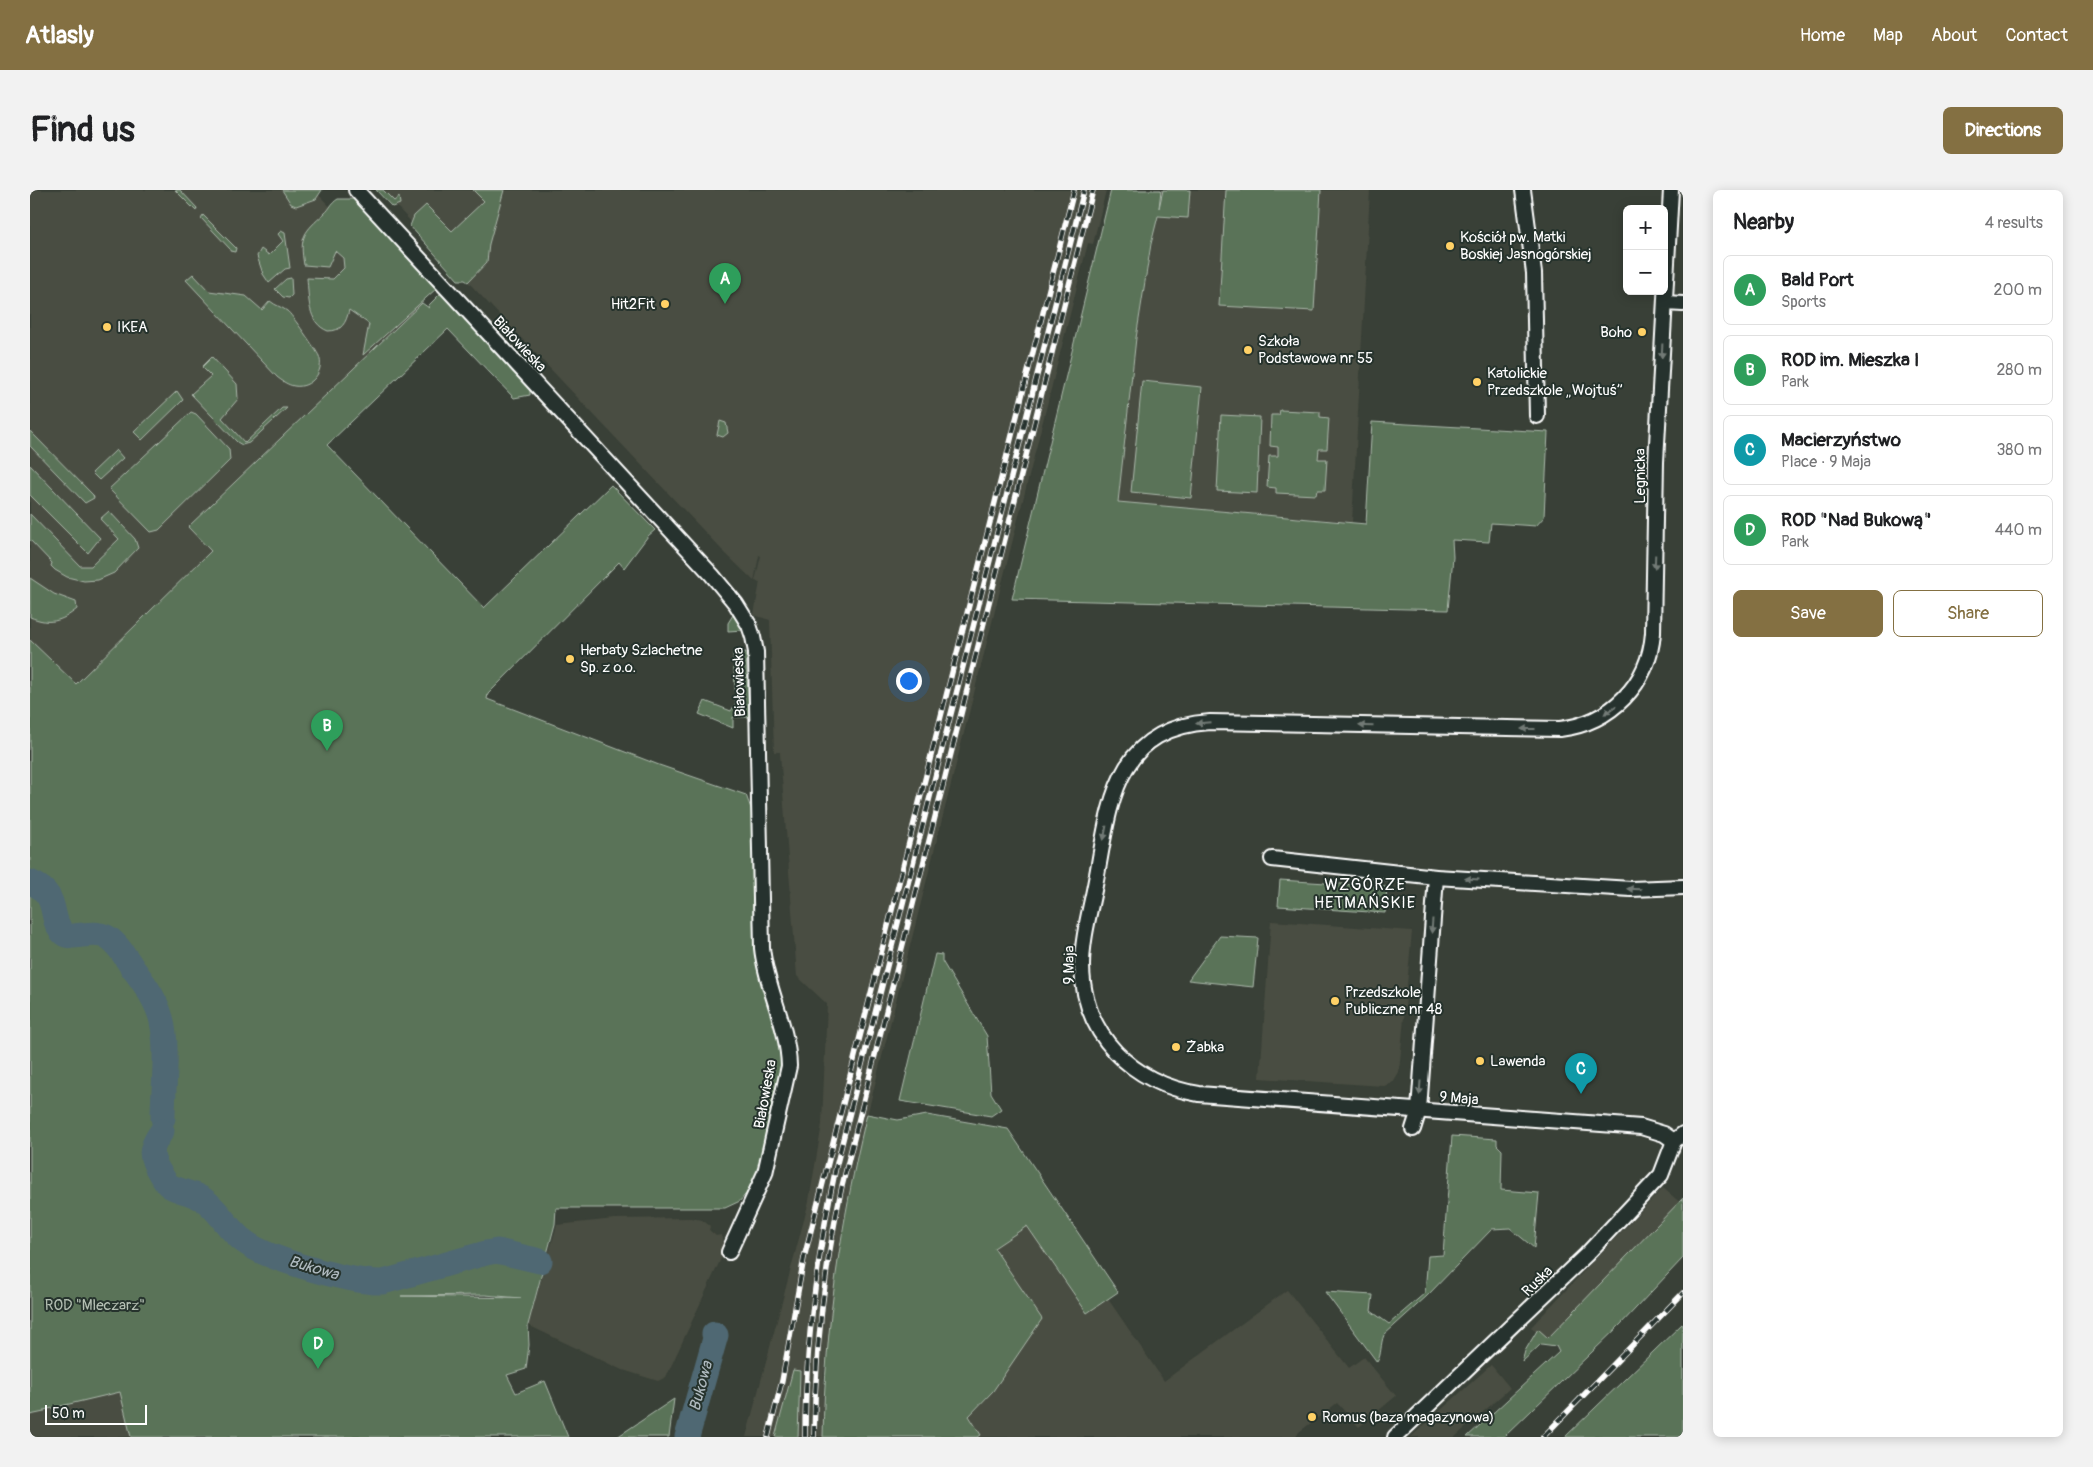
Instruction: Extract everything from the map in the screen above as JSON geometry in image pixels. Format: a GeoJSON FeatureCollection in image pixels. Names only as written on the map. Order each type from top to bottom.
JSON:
{"type":"FeatureCollection","features":[{"type":"Feature","properties":{"kind":"street","name":"Białowieska"},"geometry":{"type":"LineString","coordinates":[[356,190],[712,575],[736,604],[754,637],[757,686],[762,948],[766,974],[788,1049],[789,1066],[765,1173],[729,1252]]}},
{"type":"Feature","properties":{"kind":"street"},"geometry":{"type":"LineString","coordinates":[[1523,190],[1534,273],[1537,416]]}},
{"type":"Feature","properties":{"kind":"street","name":"Legnicka"},"geometry":{"type":"LineString","coordinates":[[1577,726],[1606,713],[1627,696],[1643,672],[1652,646],[1656,462],[1671,190]]}},
{"type":"Feature","properties":{"kind":"street"},"geometry":{"type":"LineString","coordinates":[[1665,303],[1683,304]]}},
{"type":"Feature","properties":{"kind":"street","name":"9 Maja"},"geometry":{"type":"LineString","coordinates":[[1577,726],[1555,729],[1508,729],[1200,723],[1172,730],[1147,744],[1125,768],[1110,803],[1089,917],[1082,967],[1085,993],[1090,1013],[1115,1052],[1147,1077],[1182,1091],[1641,1127],[1679,1137]]}},
{"type":"Feature","properties":{"kind":"street"},"geometry":{"type":"LineString","coordinates":[[1272,858],[1436,877],[1636,890],[1683,887]]}},
{"type":"Feature","properties":{"kind":"street"},"geometry":{"type":"LineString","coordinates":[[1413,1129],[1419,1110],[1436,877]]}},
{"type":"Feature","properties":{"kind":"street","name":"Ruska"},"geometry":{"type":"LineString","coordinates":[[1395,1437],[1586,1255],[1660,1175],[1679,1137]]}},
{"type":"Feature","properties":{"kind":"shaded area"},"geometry":{"type":"Polygon","coordinates":[[[30,190],[314,190],[422,303],[188,527],[211,551],[75,685],[30,640],[30,190]]]}},
{"type":"Feature","properties":{"kind":"shaded area"},"geometry":{"type":"Polygon","coordinates":[[[381,190],[1106,190],[1093,244],[1088,243],[854,1167],[842,1229],[824,1376],[823,1437],[798,1437],[800,1371],[793,1370],[775,1437],[746,1437],[809,1201],[822,1124],[827,1004],[797,976],[780,752],[774,752],[770,620],[754,615],[760,582],[755,581],[761,556],[759,555],[754,581],[721,549],[381,190]]]}},
{"type":"Feature","properties":{"kind":"shaded area","name":"Szkoła Podstawowa nr 55"},"geometry":{"type":"Polygon","coordinates":[[[1161,190],[1370,190],[1352,522],[1118,502],[1136,338],[1161,190]]]}},
{"type":"Feature","properties":{"kind":"shaded area","name":"Przedszkole Publiczne nr 48"},"geometry":{"type":"Polygon","coordinates":[[[1271,921],[1412,931],[1399,1072],[1393,1082],[1384,1086],[1260,1078],[1271,921]]]}},
{"type":"Feature","properties":{"kind":"shaded area"},"geometry":{"type":"Polygon","coordinates":[[[1663,1188],[1683,1205],[1677,1217],[1551,1347],[1531,1327],[1663,1188]]]}},
{"type":"Feature","properties":{"kind":"shaded area"},"geometry":{"type":"Polygon","coordinates":[[[691,1218],[702,1220],[710,1226],[709,1230],[716,1236],[721,1235],[725,1250],[666,1377],[658,1381],[620,1369],[528,1325],[557,1225],[615,1219],[691,1218]]]}},
{"type":"Feature","properties":{"kind":"shaded area"},"geometry":{"type":"Polygon","coordinates":[[[1027,1226],[1087,1313],[1108,1299],[1164,1381],[1287,1290],[1349,1368],[1364,1357],[1396,1396],[1359,1427],[1337,1403],[1299,1432],[1296,1437],[978,1437],[980,1435],[969,1416],[993,1391],[993,1248],[1027,1226]]]}},
{"type":"Feature","properties":{"kind":"shaded area"},"geometry":{"type":"Polygon","coordinates":[[[129,1364],[147,1437],[30,1437],[30,1385],[129,1364]]]}},
{"type":"Feature","properties":{"kind":"shaded area"},"geometry":{"type":"Polygon","coordinates":[[[1491,1365],[1510,1388],[1455,1437],[1411,1437],[1491,1365]]]}},
{"type":"Feature","properties":{"kind":"green space"},"geometry":{"type":"Polygon","coordinates":[[[175,190],[180,190],[197,208],[196,211],[175,190]]]}},
{"type":"Feature","properties":{"kind":"green space"},"geometry":{"type":"Polygon","coordinates":[[[282,190],[322,190],[316,199],[296,206],[291,204],[282,190]]]}},
{"type":"Feature","properties":{"kind":"green space"},"geometry":{"type":"Polygon","coordinates":[[[376,190],[383,190],[394,201],[399,197],[400,204],[392,207],[376,190]]]}},
{"type":"Feature","properties":{"kind":"green space"},"geometry":{"type":"Polygon","coordinates":[[[473,190],[504,190],[489,244],[487,262],[468,282],[458,280],[410,226],[414,216],[426,205],[452,231],[484,201],[473,190]]]}},
{"type":"Feature","properties":{"kind":"green space"},"geometry":{"type":"Polygon","coordinates":[[[1111,190],[1161,190],[1159,208],[1163,190],[1190,190],[1188,218],[1158,216],[1151,244],[1136,338],[1118,502],[1366,524],[1372,422],[1548,432],[1544,517],[1536,526],[1491,523],[1489,542],[1452,540],[1453,557],[1448,610],[1012,599],[1111,190]]]}},
{"type":"Feature","properties":{"kind":"green space"},"geometry":{"type":"Polygon","coordinates":[[[1226,190],[1321,190],[1314,311],[1219,306],[1226,190]]]}},
{"type":"Feature","properties":{"kind":"green space"},"geometry":{"type":"Polygon","coordinates":[[[338,199],[353,199],[437,288],[363,355],[369,324],[349,310],[340,328],[328,331],[316,322],[310,309],[307,278],[333,279],[344,268],[343,258],[335,251],[328,267],[304,265],[303,241],[312,225],[338,199]]]}},
{"type":"Feature","properties":{"kind":"green space"},"geometry":{"type":"Polygon","coordinates":[[[203,215],[236,248],[235,252],[230,251],[201,218],[203,215]]]}},
{"type":"Feature","properties":{"kind":"green space"},"geometry":{"type":"Polygon","coordinates":[[[281,231],[285,233],[290,268],[285,269],[269,283],[263,274],[257,256],[261,249],[269,255],[283,241],[278,234],[281,231]]]}},
{"type":"Feature","properties":{"kind":"green space"},"geometry":{"type":"Polygon","coordinates":[[[193,274],[209,291],[246,296],[262,310],[270,301],[287,311],[304,332],[319,356],[320,367],[315,378],[306,385],[294,386],[277,377],[186,280],[193,274]]]}},
{"type":"Feature","properties":{"kind":"green space"},"geometry":{"type":"Polygon","coordinates":[[[291,278],[292,295],[289,298],[283,297],[275,289],[286,279],[291,278]]]}},
{"type":"Feature","properties":{"kind":"green space","name":"ROD \"Mleczarz\""},"geometry":{"type":"Polygon","coordinates":[[[441,293],[530,389],[530,395],[514,398],[448,329],[327,445],[484,608],[611,485],[655,530],[648,536],[624,568],[619,562],[488,694],[487,699],[659,765],[746,795],[753,814],[758,970],[782,1040],[782,1075],[761,1164],[749,1190],[740,1201],[725,1208],[556,1208],[555,1224],[528,1325],[529,1345],[526,1369],[507,1375],[516,1393],[545,1381],[568,1437],[131,1437],[120,1392],[30,1415],[30,640],[76,684],[211,551],[188,527],[422,303],[429,308],[428,306],[441,293]],[[485,1295],[401,1296],[521,1298],[485,1295]]]}},
{"type":"Feature","properties":{"kind":"green space"},"geometry":{"type":"Polygon","coordinates":[[[212,357],[237,384],[238,399],[222,418],[245,443],[282,408],[287,408],[249,443],[242,445],[237,442],[191,394],[211,376],[202,367],[212,357]]]}},
{"type":"Feature","properties":{"kind":"green space"},"geometry":{"type":"Polygon","coordinates":[[[1142,381],[1202,387],[1191,498],[1131,492],[1142,381]]]}},
{"type":"Feature","properties":{"kind":"green space"},"geometry":{"type":"Polygon","coordinates":[[[177,391],[183,400],[142,440],[134,432],[177,391]]]}},
{"type":"Feature","properties":{"kind":"green space"},"geometry":{"type":"Polygon","coordinates":[[[1280,410],[1320,412],[1320,417],[1329,418],[1327,449],[1319,449],[1318,459],[1327,459],[1325,490],[1317,490],[1316,495],[1276,493],[1276,488],[1267,487],[1269,456],[1278,456],[1278,447],[1270,446],[1271,415],[1279,415],[1280,410]]]}},
{"type":"Feature","properties":{"kind":"green space"},"geometry":{"type":"Polygon","coordinates":[[[191,412],[196,414],[229,449],[230,460],[159,530],[151,532],[109,489],[191,412]]]}},
{"type":"Feature","properties":{"kind":"green space"},"geometry":{"type":"Polygon","coordinates":[[[1221,415],[1260,417],[1257,493],[1217,491],[1221,415]]]}},
{"type":"Feature","properties":{"kind":"green space"},"geometry":{"type":"Polygon","coordinates":[[[720,421],[726,423],[728,433],[723,437],[717,435],[720,421]]]}},
{"type":"Feature","properties":{"kind":"green space"},"geometry":{"type":"Polygon","coordinates":[[[30,431],[94,498],[85,503],[30,446],[30,431]]]}},
{"type":"Feature","properties":{"kind":"green space"},"geometry":{"type":"Polygon","coordinates":[[[116,450],[123,458],[99,480],[92,473],[116,450]]]}},
{"type":"Feature","properties":{"kind":"green space"},"geometry":{"type":"Polygon","coordinates":[[[30,465],[100,538],[88,553],[30,495],[30,465]]]}},
{"type":"Feature","properties":{"kind":"green space"},"geometry":{"type":"Polygon","coordinates":[[[109,511],[135,539],[138,548],[114,573],[98,580],[84,581],[67,577],[55,570],[51,566],[52,563],[30,540],[30,514],[80,566],[91,566],[119,539],[100,519],[109,511]]]}},
{"type":"Feature","properties":{"kind":"green space"},"geometry":{"type":"Polygon","coordinates":[[[30,578],[54,594],[76,602],[77,609],[66,617],[55,621],[43,621],[30,617],[30,578]]]}},
{"type":"Feature","properties":{"kind":"green space"},"geometry":{"type":"Polygon","coordinates":[[[733,615],[743,630],[728,631],[728,623],[733,615]]]}},
{"type":"Feature","properties":{"kind":"green space"},"geometry":{"type":"Polygon","coordinates":[[[746,652],[749,717],[733,717],[733,728],[699,714],[705,701],[731,711],[736,703],[733,653],[746,652]]]}},
{"type":"Feature","properties":{"kind":"green space"},"geometry":{"type":"Polygon","coordinates":[[[1280,880],[1387,887],[1385,913],[1278,906],[1280,880]]]}},
{"type":"Feature","properties":{"kind":"green space"},"geometry":{"type":"Polygon","coordinates":[[[1220,936],[1258,938],[1253,987],[1188,980],[1220,936]]]}},
{"type":"Feature","properties":{"kind":"green space"},"geometry":{"type":"Polygon","coordinates":[[[935,954],[942,955],[942,961],[987,1036],[991,1093],[1001,1109],[991,1116],[900,1101],[935,954]]]}},
{"type":"Feature","properties":{"kind":"green space"},"geometry":{"type":"Polygon","coordinates":[[[867,1114],[898,1120],[927,1115],[1008,1129],[1118,1292],[1087,1313],[1027,1226],[994,1248],[1042,1319],[993,1391],[969,1416],[981,1435],[978,1437],[823,1437],[827,1355],[836,1274],[849,1194],[867,1114]]]}},
{"type":"Feature","properties":{"kind":"green space"},"geometry":{"type":"Polygon","coordinates":[[[1452,1136],[1497,1139],[1497,1145],[1502,1150],[1501,1190],[1539,1193],[1534,1248],[1510,1228],[1492,1229],[1427,1296],[1384,1335],[1377,1362],[1325,1292],[1373,1295],[1371,1311],[1389,1324],[1425,1293],[1428,1256],[1443,1255],[1452,1136]]]}},
{"type":"Feature","properties":{"kind":"green space"},"geometry":{"type":"Polygon","coordinates":[[[1683,1198],[1683,1258],[1620,1325],[1504,1437],[1467,1437],[1559,1352],[1556,1346],[1541,1344],[1522,1362],[1525,1351],[1538,1329],[1548,1338],[1683,1198]]]}},
{"type":"Feature","properties":{"kind":"green space"},"geometry":{"type":"Polygon","coordinates":[[[1683,1323],[1683,1437],[1565,1437],[1683,1323]]]}},
{"type":"Feature","properties":{"kind":"green space"},"geometry":{"type":"Polygon","coordinates":[[[793,1370],[800,1371],[798,1437],[775,1437],[793,1370]]]}},
{"type":"Feature","properties":{"kind":"green space"},"geometry":{"type":"Polygon","coordinates":[[[674,1399],[669,1437],[617,1437],[674,1399]]]}},
{"type":"Feature","properties":{"kind":"waterway","name":"Bukowa"},"geometry":{"type":"LineString","coordinates":[[30,882],[40,887],[50,900],[56,921],[64,934],[68,936],[92,934],[105,936],[111,940],[123,953],[151,995],[159,1011],[164,1038],[163,1118]]}},
{"type":"Feature","properties":{"kind":"waterway","name":"Bukowa"},"geometry":{"type":"LineString","coordinates":[[162,1131],[152,1153],[154,1163],[167,1184],[204,1200],[245,1242],[272,1256],[291,1263],[332,1275],[383,1282],[497,1251],[540,1261]]}},
{"type":"Feature","properties":{"kind":"waterway","name":"Bukowa"},"geometry":{"type":"LineString","coordinates":[[687,1437],[716,1335],[714,1334]]}},
{"type":"Feature","properties":{"kind":"railway"},"geometry":{"type":"LineString","coordinates":[[768,1437],[782,1381],[804,1258],[1074,190]]}},
{"type":"Feature","properties":{"kind":"railway"},"geometry":{"type":"LineString","coordinates":[[805,1437],[807,1369],[813,1301],[836,1167],[1084,190]]}},
{"type":"Feature","properties":{"kind":"railway"},"geometry":{"type":"LineString","coordinates":[[814,1437],[816,1374],[825,1279],[842,1186],[1093,190]]}},
{"type":"Feature","properties":{"kind":"railway"},"geometry":{"type":"LineString","coordinates":[[1543,1437],[1683,1293]]}},
{"type":"Feature","properties":{"kind":"place","name":"Kościół pw. Matki Boskiej Jasnogórskiej"},"geometry":{"type":"Point","coordinates":[1450,246]}},
{"type":"Feature","properties":{"kind":"place","name":"Hit2Fit"},"geometry":{"type":"Point","coordinates":[665,304]}},
{"type":"Feature","properties":{"kind":"place","name":"Bald Port"},"geometry":{"type":"Point","coordinates":[725,304]}},
{"type":"Feature","properties":{"kind":"place","name":"IKEA"},"geometry":{"type":"Point","coordinates":[107,327]}},
{"type":"Feature","properties":{"kind":"place","name":"Boho"},"geometry":{"type":"Point","coordinates":[1642,332]}},
{"type":"Feature","properties":{"kind":"place","name":"Szkoła Podstawowa nr 55"},"geometry":{"type":"Point","coordinates":[1248,350]}},
{"type":"Feature","properties":{"kind":"place","name":"Katolickie Przedszkole „Wojtuś”"},"geometry":{"type":"Point","coordinates":[1477,382]}},
{"type":"Feature","properties":{"kind":"place","name":"Herbaty Szlachetne Sp. z o.o."},"geometry":{"type":"Point","coordinates":[570,659]}},
{"type":"Feature","properties":{"kind":"place","name":"ROD im. Mieszka I"},"geometry":{"type":"Point","coordinates":[327,751]}},
{"type":"Feature","properties":{"kind":"place","name":"Przedszkole Publiczne nr 48"},"geometry":{"type":"Point","coordinates":[1335,1001]}},
{"type":"Feature","properties":{"kind":"place","name":"Żabka"},"geometry":{"type":"Point","coordinates":[1176,1047]}},
{"type":"Feature","properties":{"kind":"place","name":"Lawenda"},"geometry":{"type":"Point","coordinates":[1480,1061]}},
{"type":"Feature","properties":{"kind":"place","name":"Macierzyństwo"},"geometry":{"type":"Point","coordinates":[1581,1094]}},
{"type":"Feature","properties":{"kind":"place","name":"ROD \"Nad Bukową\""},"geometry":{"type":"Point","coordinates":[318,1369]}},
{"type":"Feature","properties":{"kind":"place","name":"Romus (baza magazynowa)"},"geometry":{"type":"Point","coordinates":[1312,1417]}},
{"type":"Feature","properties":{"kind":"district","name":"WZGÓRZE HETMAŃSKIE"},"geometry":{"type":"Point","coordinates":[1365,893]}}]}
